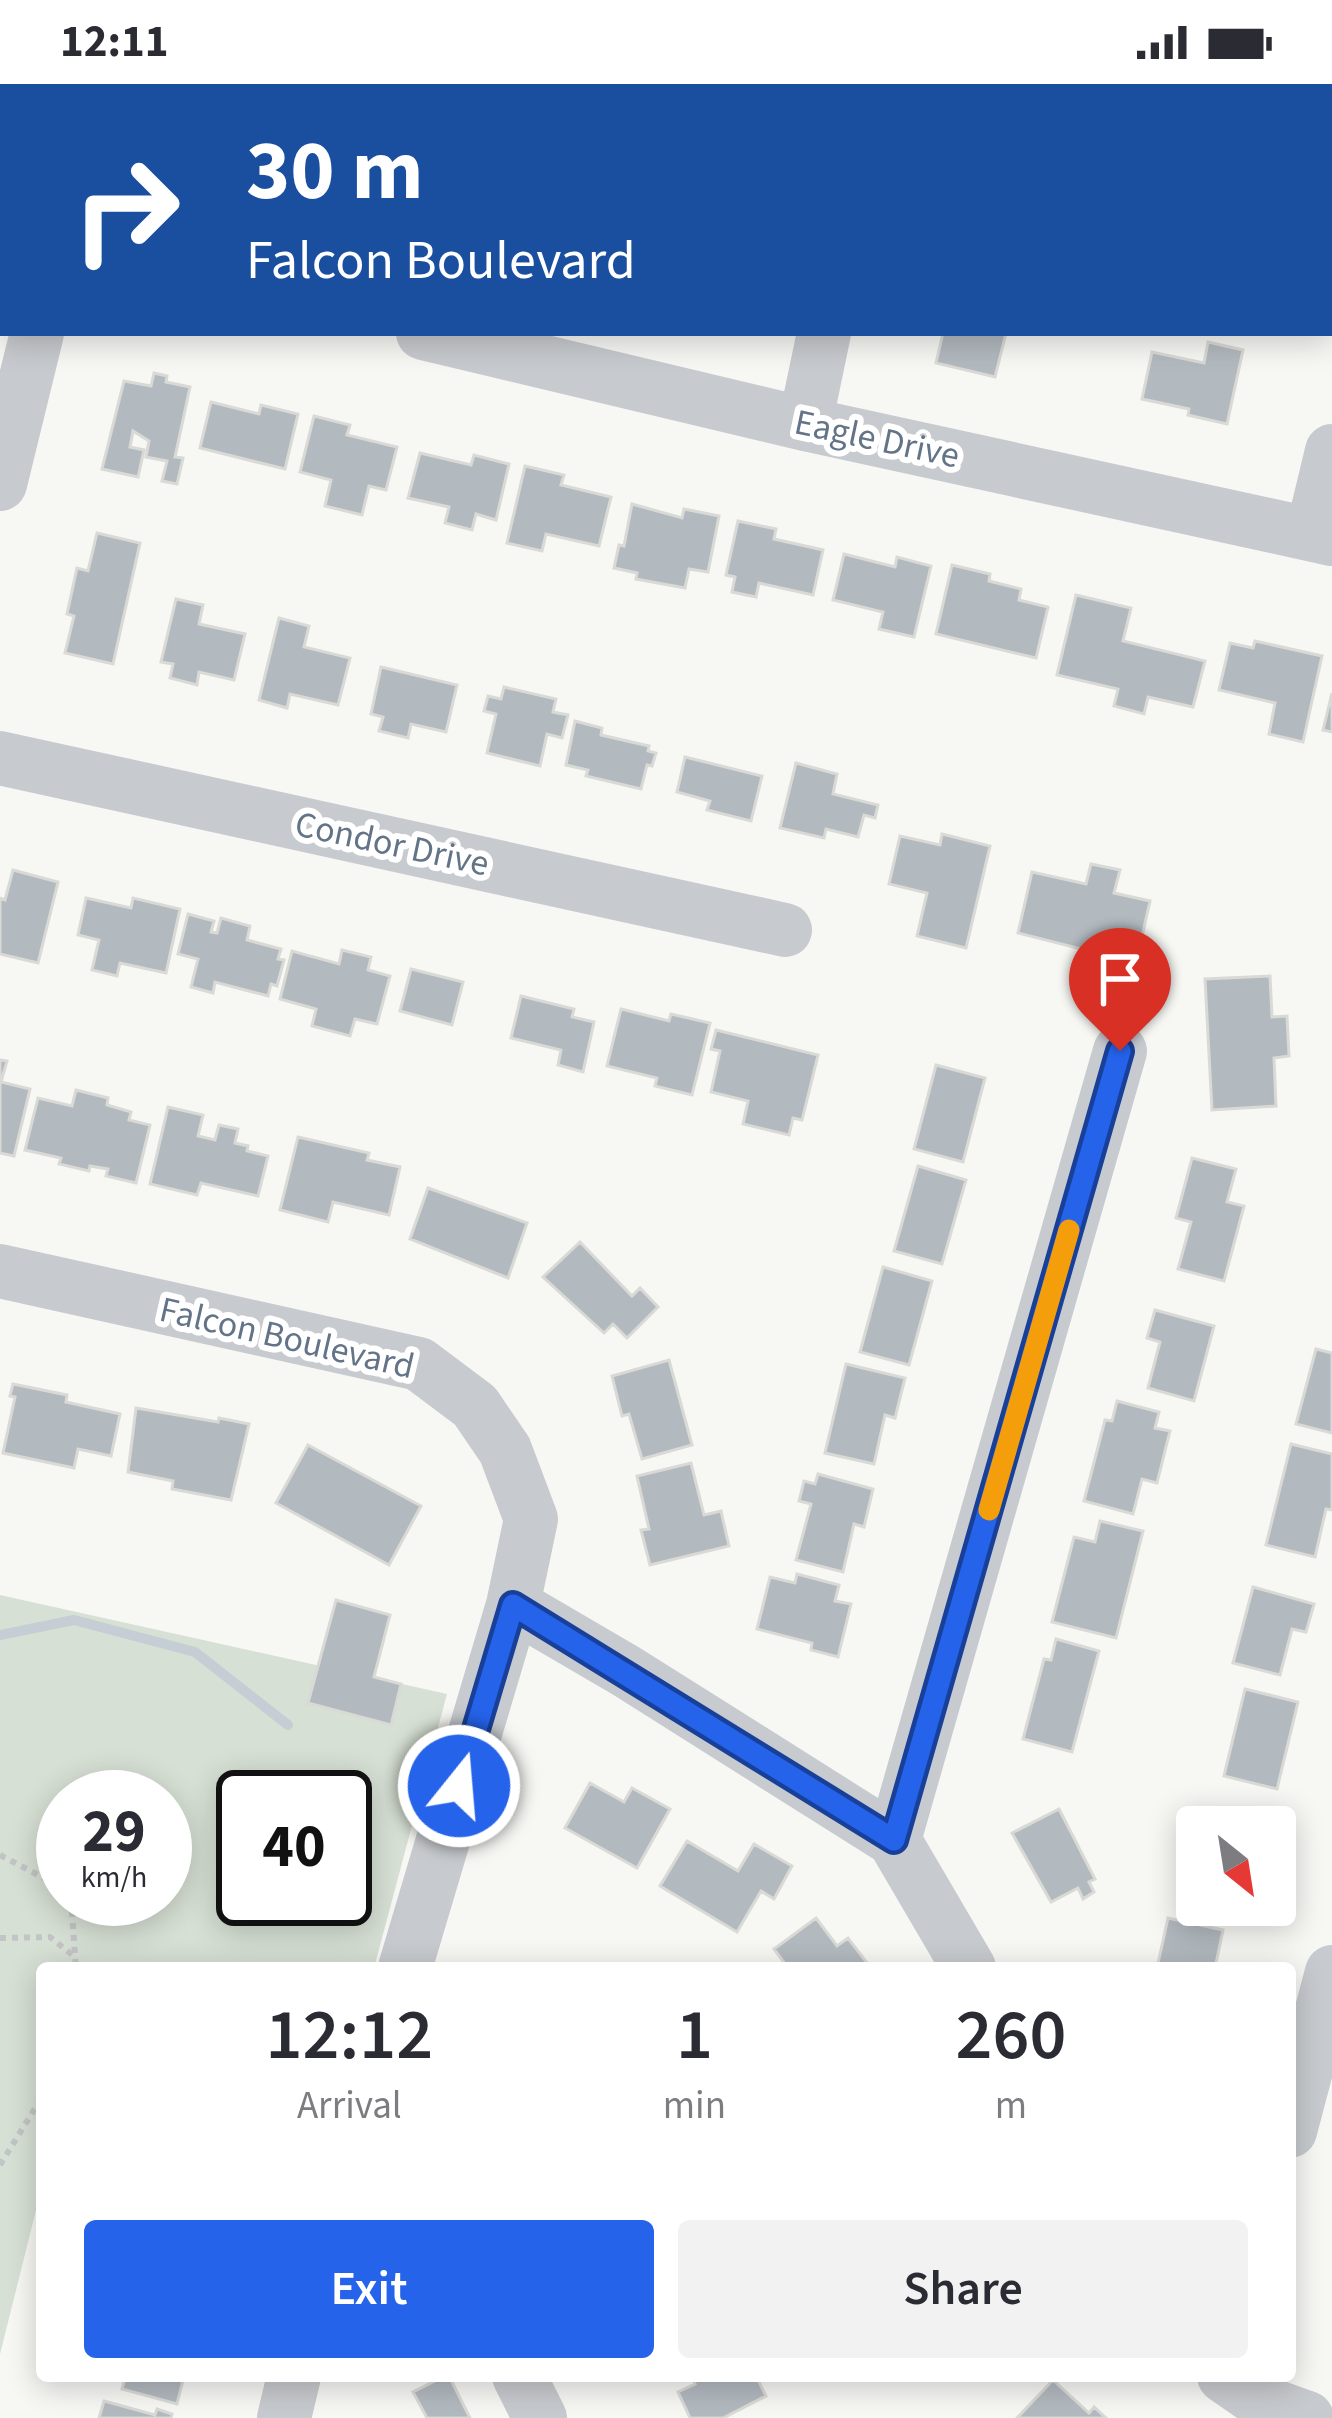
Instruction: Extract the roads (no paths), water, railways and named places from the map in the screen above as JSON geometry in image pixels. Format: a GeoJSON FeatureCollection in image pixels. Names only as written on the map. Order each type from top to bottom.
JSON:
{"type":"FeatureCollection","features":[{"type":"Feature","properties":{"kind":"street"},"geometry":{"type":"LineString","coordinates":[[0,484],[36,336]]}},
{"type":"Feature","properties":{"kind":"street","name":"Eagle Drive"},"geometry":{"type":"LineString","coordinates":[[436,336],[805,424],[1322,536]]}},
{"type":"Feature","properties":{"kind":"street"},"geometry":{"type":"LineString","coordinates":[[805,424],[823,336]]}},
{"type":"Feature","properties":{"kind":"street"},"geometry":{"type":"LineString","coordinates":[[1322,536],[1332,451]]}},
{"type":"Feature","properties":{"kind":"street","name":"Condor Drive"},"geometry":{"type":"LineString","coordinates":[[0,758],[784,930]]}},
{"type":"Feature","properties":{"kind":"street"},"geometry":{"type":"LineString","coordinates":[[894,1840],[1120,1051]]}},
{"type":"Feature","properties":{"kind":"street","name":"Falcon Boulevard"},"geometry":{"type":"LineString","coordinates":[[0,1271],[419,1364],[475,1406],[505,1450],[531,1519],[513,1605],[407,1962]]}},
{"type":"Feature","properties":{"kind":"street"},"geometry":{"type":"LineString","coordinates":[[513,1605],[894,1840],[965,1962]]}},
{"type":"Feature","properties":{"kind":"street"},"geometry":{"type":"LineString","coordinates":[[1296,2108],[1332,1972]]}},
{"type":"Feature","properties":{"kind":"street"},"geometry":{"type":"LineString","coordinates":[[284,2418],[293,2382]]}},
{"type":"Feature","properties":{"kind":"street"},"geometry":{"type":"LineString","coordinates":[[522,2382],[540,2418]]}},
{"type":"Feature","properties":{"kind":"street"},"geometry":{"type":"LineString","coordinates":[[1233,2382],[1260,2401],[1307,2418]]}},
{"type":"Feature","properties":{"kind":"waterway"},"geometry":{"type":"LineString","coordinates":[[0,1635],[74,1620],[195,1652],[288,1725]]}}]}
